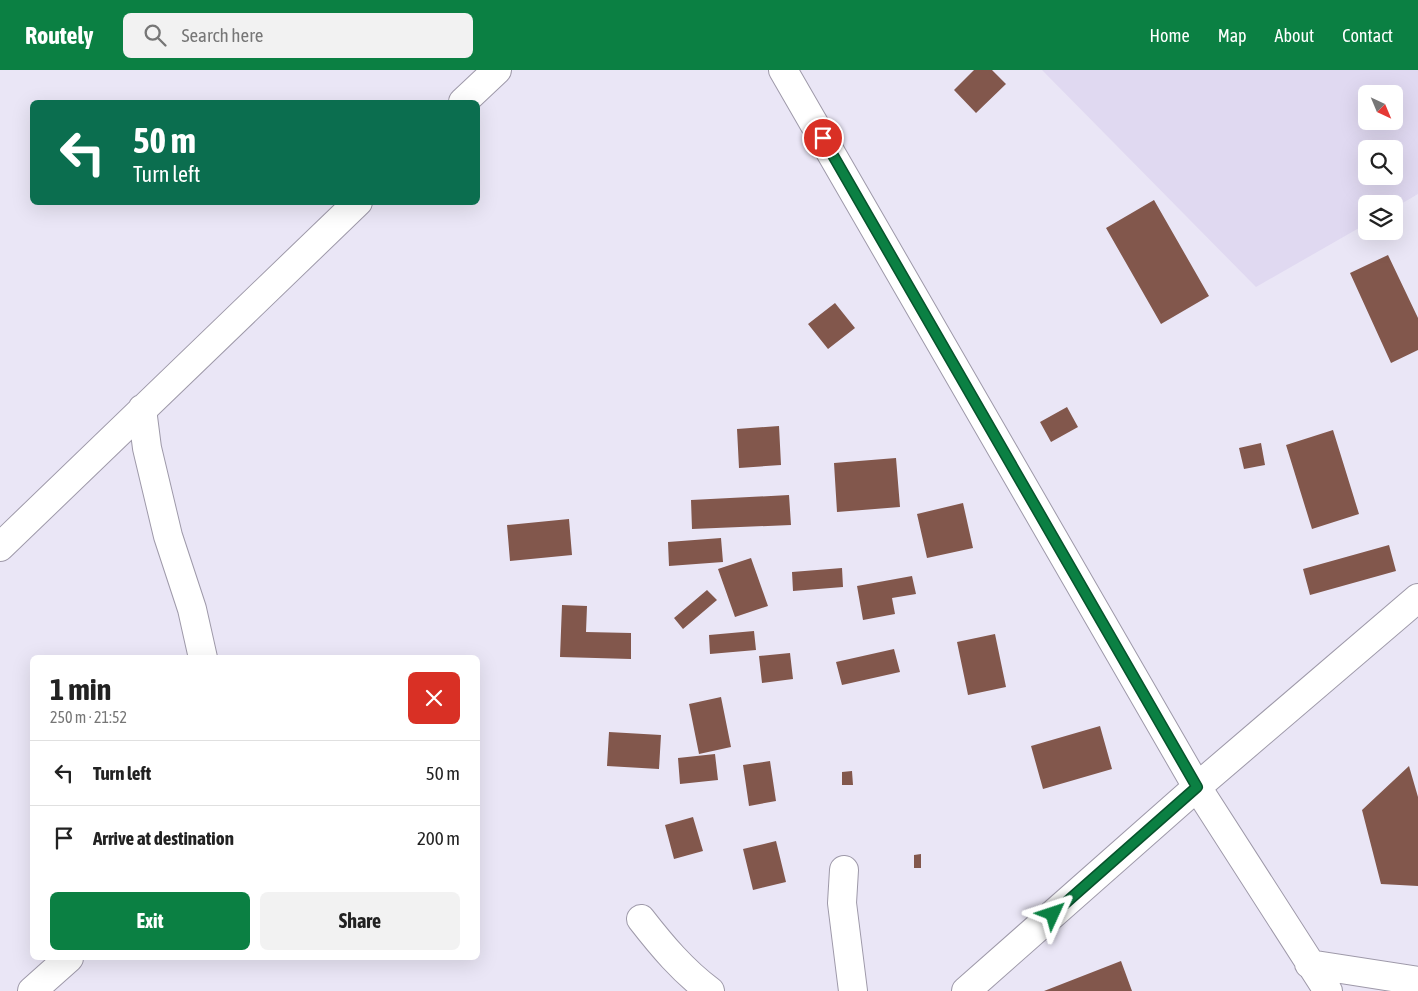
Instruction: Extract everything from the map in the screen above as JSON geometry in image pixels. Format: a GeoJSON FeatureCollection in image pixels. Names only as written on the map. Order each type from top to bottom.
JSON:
{"type":"FeatureCollection","features":[{"type":"Feature","properties":{"kind":"street"},"geometry":{"type":"LineString","coordinates":[[465,100],[497,70]]}},
{"type":"Feature","properties":{"kind":"street"},"geometry":{"type":"LineString","coordinates":[[783,70],[1197,787],[1328,991]]}},
{"type":"Feature","properties":{"kind":"street"},"geometry":{"type":"LineString","coordinates":[[0,547],[355,205]]}},
{"type":"Feature","properties":{"kind":"street"},"geometry":{"type":"LineString","coordinates":[[142,409],[147,448],[168,536],[192,609],[201,655]]}},
{"type":"Feature","properties":{"kind":"street"},"geometry":{"type":"LineString","coordinates":[[966,991],[1197,787],[1418,598]]}},
{"type":"Feature","properties":{"kind":"street"},"geometry":{"type":"LineString","coordinates":[[844,870],[842,903],[853,991]]}},
{"type":"Feature","properties":{"kind":"street"},"geometry":{"type":"LineString","coordinates":[[641,919],[664,948],[698,982],[710,991]]}},
{"type":"Feature","properties":{"kind":"street"},"geometry":{"type":"LineString","coordinates":[[32,991],[67,960]]}},
{"type":"Feature","properties":{"kind":"street"},"geometry":{"type":"LineString","coordinates":[[1309,964],[1418,981]]}},
{"type":"Feature","properties":{"kind":"shaded area"},"geometry":{"type":"Polygon","coordinates":[[[1042,70],[1418,70],[1418,194],[1403,203],[1403,195],[1358,195],[1358,229],[1256,287],[1042,70]]]}},
{"type":"Feature","properties":{"kind":"building"},"geometry":{"type":"Polygon","coordinates":[[[974,70],[992,70],[1006,84],[976,113],[954,90],[974,70]]]}},
{"type":"Feature","properties":{"kind":"building"},"geometry":{"type":"Polygon","coordinates":[[[1154,200],[1209,296],[1161,324],[1106,228],[1154,200]]]}},
{"type":"Feature","properties":{"kind":"building"},"geometry":{"type":"Polygon","coordinates":[[[1388,255],[1418,318],[1418,350],[1391,363],[1350,273],[1388,255]]]}},
{"type":"Feature","properties":{"kind":"building"},"geometry":{"type":"Polygon","coordinates":[[[835,303],[855,328],[828,349],[808,324],[835,303]]]}},
{"type":"Feature","properties":{"kind":"building"},"geometry":{"type":"Polygon","coordinates":[[[1067,407],[1078,427],[1051,442],[1040,422],[1067,407]]]}},
{"type":"Feature","properties":{"kind":"building"},"geometry":{"type":"Polygon","coordinates":[[[779,426],[781,465],[739,468],[737,429],[779,426]]]}},
{"type":"Feature","properties":{"kind":"building"},"geometry":{"type":"Polygon","coordinates":[[[1333,430],[1359,514],[1312,529],[1286,445],[1333,430]]]}},
{"type":"Feature","properties":{"kind":"building"},"geometry":{"type":"Polygon","coordinates":[[[1261,443],[1265,465],[1244,469],[1239,448],[1261,443]]]}},
{"type":"Feature","properties":{"kind":"building"},"geometry":{"type":"Polygon","coordinates":[[[896,458],[900,507],[837,512],[834,463],[896,458]]]}},
{"type":"Feature","properties":{"kind":"building"},"geometry":{"type":"Polygon","coordinates":[[[789,495],[791,525],[692,529],[691,500],[789,495]]]}},
{"type":"Feature","properties":{"kind":"building"},"geometry":{"type":"Polygon","coordinates":[[[963,503],[973,548],[927,558],[917,514],[963,503]]]}},
{"type":"Feature","properties":{"kind":"building"},"geometry":{"type":"Polygon","coordinates":[[[569,519],[572,555],[510,561],[507,525],[569,519]]]}},
{"type":"Feature","properties":{"kind":"building"},"geometry":{"type":"Polygon","coordinates":[[[721,538],[723,562],[669,566],[668,542],[721,538]]]}},
{"type":"Feature","properties":{"kind":"building"},"geometry":{"type":"Polygon","coordinates":[[[1389,545],[1396,571],[1310,595],[1303,569],[1389,545]]]}},
{"type":"Feature","properties":{"kind":"building"},"geometry":{"type":"Polygon","coordinates":[[[751,558],[768,606],[735,617],[718,569],[751,558]]]}},
{"type":"Feature","properties":{"kind":"building"},"geometry":{"type":"Polygon","coordinates":[[[842,568],[843,587],[793,591],[792,572],[842,568]]]}},
{"type":"Feature","properties":{"kind":"building"},"geometry":{"type":"Polygon","coordinates":[[[912,576],[916,594],[892,598],[895,614],[863,620],[857,586],[912,576]]]}},
{"type":"Feature","properties":{"kind":"building"},"geometry":{"type":"Polygon","coordinates":[[[707,590],[717,600],[683,629],[674,618],[707,590]]]}},
{"type":"Feature","properties":{"kind":"building"},"geometry":{"type":"Polygon","coordinates":[[[562,605],[587,606],[586,632],[631,633],[631,659],[560,657],[562,605]]]}},
{"type":"Feature","properties":{"kind":"building"},"geometry":{"type":"Polygon","coordinates":[[[754,631],[756,650],[710,654],[709,635],[754,631]]]}},
{"type":"Feature","properties":{"kind":"building"},"geometry":{"type":"Polygon","coordinates":[[[995,634],[1006,687],[968,695],[957,642],[995,634]]]}},
{"type":"Feature","properties":{"kind":"building"},"geometry":{"type":"Polygon","coordinates":[[[894,649],[900,672],[842,685],[836,662],[894,649]]]}},
{"type":"Feature","properties":{"kind":"building"},"geometry":{"type":"Polygon","coordinates":[[[790,653],[793,679],[762,683],[759,656],[790,653]]]}},
{"type":"Feature","properties":{"kind":"building"},"geometry":{"type":"Polygon","coordinates":[[[721,697],[731,747],[699,754],[689,704],[721,697]]]}},
{"type":"Feature","properties":{"kind":"building"},"geometry":{"type":"Polygon","coordinates":[[[1100,726],[1112,769],[1043,789],[1031,746],[1100,726]]]}},
{"type":"Feature","properties":{"kind":"building"},"geometry":{"type":"Polygon","coordinates":[[[609,732],[661,735],[659,769],[607,766],[609,732]]]}},
{"type":"Feature","properties":{"kind":"building"},"geometry":{"type":"Polygon","coordinates":[[[715,754],[718,780],[680,784],[678,758],[715,754]]]}},
{"type":"Feature","properties":{"kind":"building"},"geometry":{"type":"Polygon","coordinates":[[[770,761],[776,801],[749,806],[743,765],[770,761]]]}},
{"type":"Feature","properties":{"kind":"building"},"geometry":{"type":"Polygon","coordinates":[[[1409,766],[1418,797],[1418,886],[1381,884],[1362,810],[1409,766]]]}},
{"type":"Feature","properties":{"kind":"building"},"geometry":{"type":"Polygon","coordinates":[[[852,771],[853,785],[842,785],[842,772],[852,771]]]}},
{"type":"Feature","properties":{"kind":"building"},"geometry":{"type":"Polygon","coordinates":[[[693,817],[703,851],[674,859],[665,825],[693,817]]]}},
{"type":"Feature","properties":{"kind":"building"},"geometry":{"type":"Polygon","coordinates":[[[776,841],[786,882],[753,890],[743,849],[776,841]]]}},
{"type":"Feature","properties":{"kind":"building"},"geometry":{"type":"Polygon","coordinates":[[[921,854],[921,868],[914,868],[914,855],[921,854]]]}},
{"type":"Feature","properties":{"kind":"building"},"geometry":{"type":"Polygon","coordinates":[[[1121,961],[1132,991],[1044,991],[1121,961]]]}},
{"type":"Feature","properties":{"kind":"route"},"geometry":{"type":"LineString","coordinates":[[823,138],[1197,787],[1053,914]]}}]}
